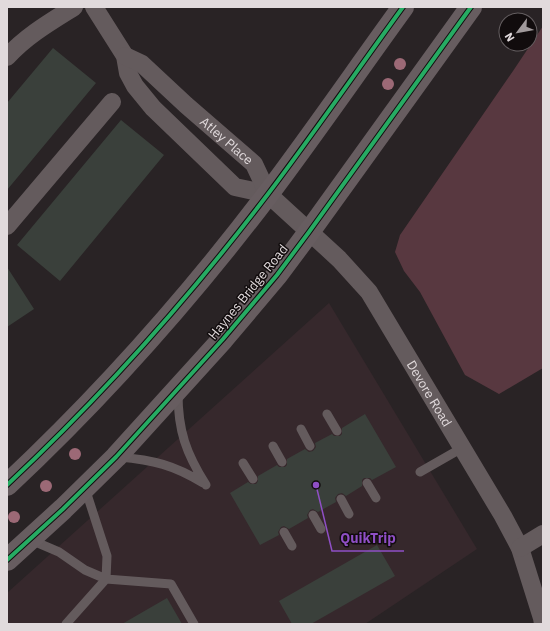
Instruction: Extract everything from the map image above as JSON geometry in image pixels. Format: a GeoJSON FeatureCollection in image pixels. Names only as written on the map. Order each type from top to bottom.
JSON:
{"type":"FeatureCollection","features":[{"type":"Feature","properties":{"kind":"main road"},"geometry":{"type":"LineString","coordinates":[[7,484],[64,430],[143,346],[192,290],[268,194],[404,7]]}},
{"type":"Feature","properties":{"kind":"main road","name":"Haynes Bridge Road"},"geometry":{"type":"LineString","coordinates":[[7,560],[116,457],[223,339],[277,274],[309,232],[471,7]]}},
{"type":"Feature","properties":{"kind":"street"},"geometry":{"type":"LineString","coordinates":[[7,57],[18,45],[74,7]]}},
{"type":"Feature","properties":{"kind":"street","name":"Atley Place"},"geometry":{"type":"LineString","coordinates":[[94,7],[125,56],[128,73],[135,86],[153,108],[235,187],[268,194]]}},
{"type":"Feature","properties":{"kind":"street","name":"Atley Place"},"geometry":{"type":"LineString","coordinates":[[125,56],[142,64],[254,164],[268,194]]}},
{"type":"Feature","properties":{"kind":"street"},"geometry":{"type":"LineString","coordinates":[[162,116],[176,95]]}},
{"type":"Feature","properties":{"kind":"street"},"geometry":{"type":"LineString","coordinates":[[8,222],[112,102]]}},
{"type":"Feature","properties":{"kind":"street","name":"Devore Road"},"geometry":{"type":"LineString","coordinates":[[268,194],[339,259],[368,292],[503,516],[520,548],[543,624]]}},
{"type":"Feature","properties":{"kind":"street"},"geometry":{"type":"LineString","coordinates":[[520,548],[543,534]]}},
{"type":"Feature","properties":{"kind":"lane"},"geometry":{"type":"LineString","coordinates":[[116,457],[143,459],[167,465],[187,473],[206,485],[194,466],[184,444],[178,410],[178,388]]}},
{"type":"Feature","properties":{"kind":"lane"},"geometry":{"type":"LineString","coordinates":[[327,414],[337,431]]}},
{"type":"Feature","properties":{"kind":"lane"},"geometry":{"type":"LineString","coordinates":[[301,429],[310,446]]}},
{"type":"Feature","properties":{"kind":"lane"},"geometry":{"type":"LineString","coordinates":[[273,446],[282,462]]}},
{"type":"Feature","properties":{"kind":"lane"},"geometry":{"type":"LineString","coordinates":[[420,472],[462,448]]}},
{"type":"Feature","properties":{"kind":"lane"},"geometry":{"type":"LineString","coordinates":[[243,463],[253,479]]}},
{"type":"Feature","properties":{"kind":"lane"},"geometry":{"type":"LineString","coordinates":[[367,483],[376,498]]}},
{"type":"Feature","properties":{"kind":"lane"},"geometry":{"type":"LineString","coordinates":[[66,624],[106,579],[107,556],[85,487]]}},
{"type":"Feature","properties":{"kind":"lane"},"geometry":{"type":"LineString","coordinates":[[341,499],[349,514]]}},
{"type":"Feature","properties":{"kind":"lane"},"geometry":{"type":"LineString","coordinates":[[313,515],[321,529]]}},
{"type":"Feature","properties":{"kind":"lane"},"geometry":{"type":"LineString","coordinates":[[284,532],[292,546]]}},
{"type":"Feature","properties":{"kind":"lane"},"geometry":{"type":"LineString","coordinates":[[29,540],[59,552],[85,570],[106,579],[171,584],[194,624]]}},
{"type":"Feature","properties":{"kind":"shaded area"},"geometry":{"type":"Polygon","coordinates":[[[543,26],[543,368],[499,394],[465,375],[420,292],[404,271],[395,252],[400,235],[526,52],[538,52],[538,34],[543,26]]]}},
{"type":"Feature","properties":{"kind":"shaded area"},"geometry":{"type":"Polygon","coordinates":[[[329,303],[477,549],[365,624],[7,624],[7,593],[329,303]]]}},
{"type":"Feature","properties":{"kind":"building"},"geometry":{"type":"Polygon","coordinates":[[[53,48],[96,83],[7,190],[7,103],[53,48]]]}},
{"type":"Feature","properties":{"kind":"building"},"geometry":{"type":"Polygon","coordinates":[[[121,120],[164,155],[60,281],[17,245],[121,120]]]}},
{"type":"Feature","properties":{"kind":"building"},"geometry":{"type":"Polygon","coordinates":[[[7,267],[34,309],[7,327],[7,267]]]}},
{"type":"Feature","properties":{"kind":"building"},"geometry":{"type":"Polygon","coordinates":[[[365,414],[396,467],[372,480],[370,478],[364,478],[362,480],[362,486],[346,496],[342,493],[338,494],[335,498],[336,502],[318,512],[313,509],[310,510],[307,515],[308,518],[289,529],[284,526],[281,527],[278,532],[279,535],[260,545],[230,493],[248,482],[251,484],[256,484],[258,481],[258,476],[277,465],[279,467],[285,467],[287,465],[287,459],[305,449],[309,452],[313,451],[316,447],[315,443],[332,434],[334,436],[340,436],[342,434],[342,428],[365,414]]]}},
{"type":"Feature","properties":{"kind":"building"},"geometry":{"type":"Polygon","coordinates":[[[377,545],[395,576],[311,624],[292,624],[279,601],[377,545]]]}},
{"type":"Feature","properties":{"kind":"building"},"geometry":{"type":"Polygon","coordinates":[[[167,598],[182,624],[122,624],[167,598]]]}},
{"type":"Feature","properties":{"kind":"cycle path"},"geometry":{"type":"LineString","coordinates":[[7,485],[77,417],[144,345],[207,271],[268,194],[403,7]]}},
{"type":"Feature","properties":{"kind":"cycle path"},"geometry":{"type":"LineString","coordinates":[[7,560],[63,509],[116,457],[223,339],[277,275],[471,7]]}},
{"type":"Feature","properties":{"kind":"place","name":"QuikTrip"},"geometry":{"type":"Point","coordinates":[316,485]}}]}
